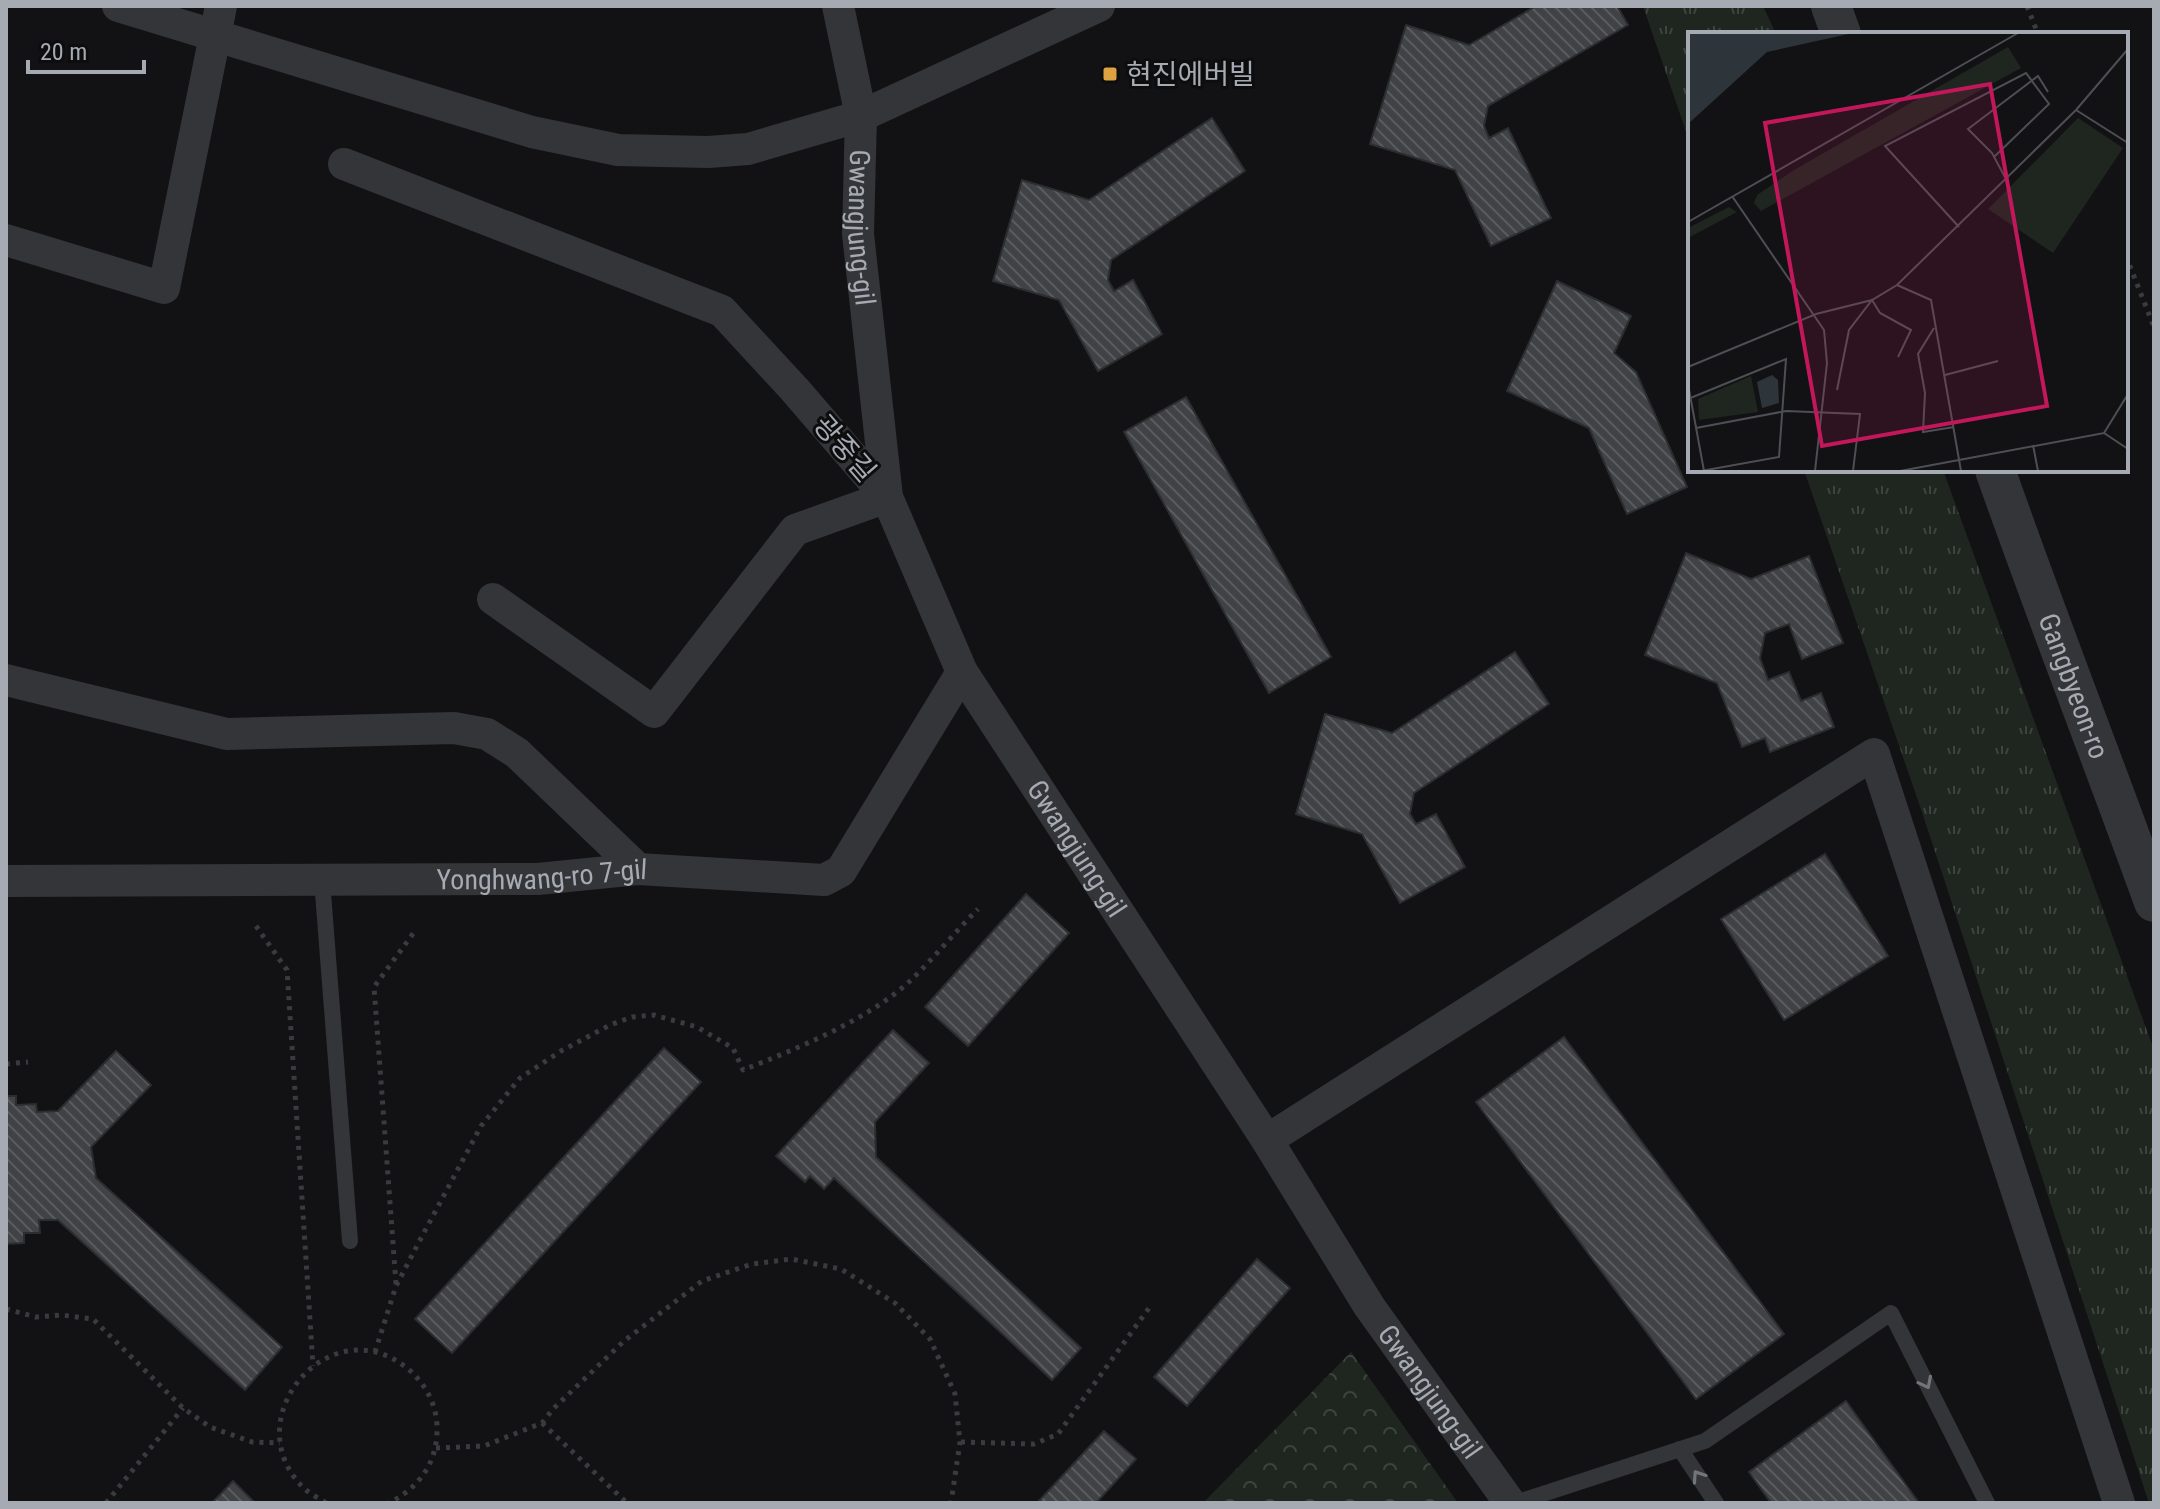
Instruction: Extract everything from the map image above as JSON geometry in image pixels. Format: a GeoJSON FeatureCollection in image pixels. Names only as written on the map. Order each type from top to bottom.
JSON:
{"type":"FeatureCollection","features":[{"type":"Feature","properties":{"kind":"street","name":"Gwangjung-gil"},"geometry":{"type":"LineString","coordinates":[[118,6],[218,20],[532,132],[618,150],[708,152],[748,149],[861,116],[1099,6]]}},
{"type":"Feature","properties":{"kind":"street"},"geometry":{"type":"LineString","coordinates":[[838,6],[861,116]]}},
{"type":"Feature","properties":{"kind":"street"},"geometry":{"type":"LineString","coordinates":[[1831,6],[1840,32]]}},
{"type":"Feature","properties":{"kind":"street"},"geometry":{"type":"LineString","coordinates":[[6,240],[164,288],[218,20]]}},
{"type":"Feature","properties":{"kind":"street","name":"Gwangjung-gil"},"geometry":{"type":"LineString","coordinates":[[861,116],[858,234],[887,497],[962,672],[1267,1140],[1369,1306],[1512,1503]]}},
{"type":"Feature","properties":{"kind":"street","name":"광중길"},"geometry":{"type":"LineString","coordinates":[[344,164],[722,311],[887,497],[795,530],[654,712],[493,599]]}},
{"type":"Feature","properties":{"kind":"street","name":"Gangbyeon-ro"},"geometry":{"type":"LineString","coordinates":[[1996,472],[2052,633],[2091,726],[2154,902]]}},
{"type":"Feature","properties":{"kind":"street","name":"Yonghwang-ro 7-gil"},"geometry":{"type":"LineString","coordinates":[[6,881],[538,879],[638,869],[824,880],[841,871],[962,672]]}},
{"type":"Feature","properties":{"kind":"street"},"geometry":{"type":"LineString","coordinates":[[6,680],[227,734],[454,728],[487,734],[517,753],[638,869]]}},
{"type":"Feature","properties":{"kind":"street"},"geometry":{"type":"LineString","coordinates":[[1267,1140],[1874,754],[2119,1503]]}},
{"type":"Feature","properties":{"kind":"lane"},"geometry":{"type":"LineString","coordinates":[[322,880],[350,1241]]}},
{"type":"Feature","properties":{"kind":"lane"},"geometry":{"type":"LineString","coordinates":[[1512,1503],[1705,1441],[1891,1313],[1987,1503]]}},
{"type":"Feature","properties":{"kind":"lane"},"geometry":{"type":"LineString","coordinates":[[1680,1449],[1716,1503]]}},
{"type":"Feature","properties":{"kind":"path"},"geometry":{"type":"LineString","coordinates":[[2027,6],[2037,32]]}},
{"type":"Feature","properties":{"kind":"path"},"geometry":{"type":"LineString","coordinates":[[2128,261],[2154,327]]}},
{"type":"Feature","properties":{"kind":"path"},"geometry":{"type":"LineString","coordinates":[[375,1352],[396,1286],[481,1126],[520,1078],[561,1051],[610,1025],[632,1017],[654,1015],[697,1027],[733,1048],[743,1070],[793,1050],[860,1015],[909,982],[978,909]]}},
{"type":"Feature","properties":{"kind":"path"},"geometry":{"type":"LineString","coordinates":[[256,926],[287,970],[313,1366]]}},
{"type":"Feature","properties":{"kind":"path"},"geometry":{"type":"LineString","coordinates":[[396,1286],[374,987],[415,931]]}},
{"type":"Feature","properties":{"kind":"path"},"geometry":{"type":"LineString","coordinates":[[6,1064],[28,1062]]}},
{"type":"Feature","properties":{"kind":"path"},"geometry":{"type":"LineString","coordinates":[[436,1448],[484,1446],[542,1423],[624,1341],[702,1281],[752,1264],[791,1259],[841,1269],[895,1303],[930,1339],[955,1394],[960,1442],[951,1503]]}},
{"type":"Feature","properties":{"kind":"path"},"geometry":{"type":"LineString","coordinates":[[960,1442],[1034,1444],[1058,1434],[1149,1308]]}},
{"type":"Feature","properties":{"kind":"path"},"geometry":{"type":"LineString","coordinates":[[6,1309],[36,1317],[62,1315],[93,1319],[183,1408],[210,1427],[252,1442],[280,1443]]}},
{"type":"Feature","properties":{"kind":"path"},"geometry":{"type":"LineString","coordinates":[[326,1503],[306,1490],[289,1469],[280,1443],[281,1416],[290,1390],[306,1370],[326,1357],[350,1351],[375,1352],[397,1361],[417,1376],[431,1397],[437,1420],[436,1448],[426,1473],[407,1494],[389,1503]]}},
{"type":"Feature","properties":{"kind":"path"},"geometry":{"type":"LineString","coordinates":[[106,1503],[183,1408]]}},
{"type":"Feature","properties":{"kind":"path"},"geometry":{"type":"LineString","coordinates":[[542,1423],[627,1503]]}},
{"type":"Feature","properties":{"kind":"green space"},"geometry":{"type":"Polygon","coordinates":[[[1643,6],[1763,6],[1775,32],[1688,32],[1688,137],[1643,6]]]}},
{"type":"Feature","properties":{"kind":"green space"},"geometry":{"type":"Polygon","coordinates":[[[1805,472],[1944,472],[2154,1050],[2154,1503],[2149,1503],[1923,815],[1805,472]]]}},
{"type":"Feature","properties":{"kind":"green space"},"geometry":{"type":"Polygon","coordinates":[[[1351,1352],[1458,1503],[1203,1503],[1351,1352]]]}},
{"type":"Feature","properties":{"kind":"building"},"geometry":{"type":"Polygon","coordinates":[[[1536,6],[1617,6],[1628,25],[1488,106],[1484,126],[1489,138],[1508,128],[1551,218],[1491,246],[1455,170],[1370,144],[1406,25],[1469,45],[1536,6]]]}},
{"type":"Feature","properties":{"kind":"building"},"geometry":{"type":"Polygon","coordinates":[[[1212,118],[1245,171],[1111,260],[1108,280],[1114,291],[1133,280],[1162,334],[1098,371],[1059,300],[993,281],[1022,180],[1089,200],[1212,118]]]}},
{"type":"Feature","properties":{"kind":"building"},"geometry":{"type":"Polygon","coordinates":[[[1557,281],[1631,316],[1614,353],[1636,372],[1687,487],[1627,514],[1589,428],[1507,391],[1557,281]]]}},
{"type":"Feature","properties":{"kind":"building"},"geometry":{"type":"Polygon","coordinates":[[[1186,397],[1331,657],[1269,693],[1124,432],[1186,397]]]}},
{"type":"Feature","properties":{"kind":"building"},"geometry":{"type":"Polygon","coordinates":[[[1686,553],[1751,579],[1809,556],[1843,643],[1802,659],[1789,624],[1765,633],[1760,658],[1768,680],[1789,672],[1801,701],[1821,693],[1834,727],[1770,752],[1765,738],[1742,747],[1717,683],[1645,655],[1686,553]]]}},
{"type":"Feature","properties":{"kind":"building"},"geometry":{"type":"Polygon","coordinates":[[[1515,652],[1549,704],[1414,793],[1410,814],[1416,824],[1436,814],[1465,867],[1400,903],[1362,834],[1296,814],[1325,714],[1392,733],[1515,652]]]}},
{"type":"Feature","properties":{"kind":"building"},"geometry":{"type":"Polygon","coordinates":[[[1825,854],[1888,956],[1784,1020],[1721,919],[1825,854]]]}},
{"type":"Feature","properties":{"kind":"building"},"geometry":{"type":"Polygon","coordinates":[[[1026,894],[1069,933],[968,1046],[925,1007],[1026,894]]]}},
{"type":"Feature","properties":{"kind":"building"},"geometry":{"type":"Polygon","coordinates":[[[893,1030],[929,1063],[875,1122],[876,1157],[1081,1348],[1052,1380],[834,1178],[824,1189],[810,1176],[805,1182],[776,1156],[893,1030]]]}},
{"type":"Feature","properties":{"kind":"building"},"geometry":{"type":"Polygon","coordinates":[[[1564,1037],[1784,1334],[1696,1399],[1476,1102],[1564,1037]]]}},
{"type":"Feature","properties":{"kind":"building"},"geometry":{"type":"Polygon","coordinates":[[[664,1048],[701,1082],[452,1353],[415,1319],[664,1048]]]}},
{"type":"Feature","properties":{"kind":"building"},"geometry":{"type":"Polygon","coordinates":[[[116,1051],[151,1085],[91,1147],[96,1178],[282,1347],[245,1390],[58,1220],[39,1220],[40,1233],[24,1233],[24,1243],[6,1244],[6,1096],[16,1096],[16,1105],[36,1104],[37,1112],[58,1111],[116,1051]]]}},
{"type":"Feature","properties":{"kind":"building"},"geometry":{"type":"Polygon","coordinates":[[[1257,1259],[1290,1288],[1187,1406],[1154,1377],[1257,1259]]]}},
{"type":"Feature","properties":{"kind":"building"},"geometry":{"type":"Polygon","coordinates":[[[1846,1401],[1919,1503],[1771,1503],[1749,1472],[1846,1401]]]}},
{"type":"Feature","properties":{"kind":"building"},"geometry":{"type":"Polygon","coordinates":[[[1104,1431],[1136,1459],[1096,1503],[1037,1503],[1104,1431]]]}},
{"type":"Feature","properties":{"kind":"building"},"geometry":{"type":"Polygon","coordinates":[[[233,1481],[255,1503],[212,1503],[233,1481]]]}},
{"type":"Feature","properties":{"kind":"place","name":"현진에버빌"},"geometry":{"type":"Point","coordinates":[1110,74]}}]}
